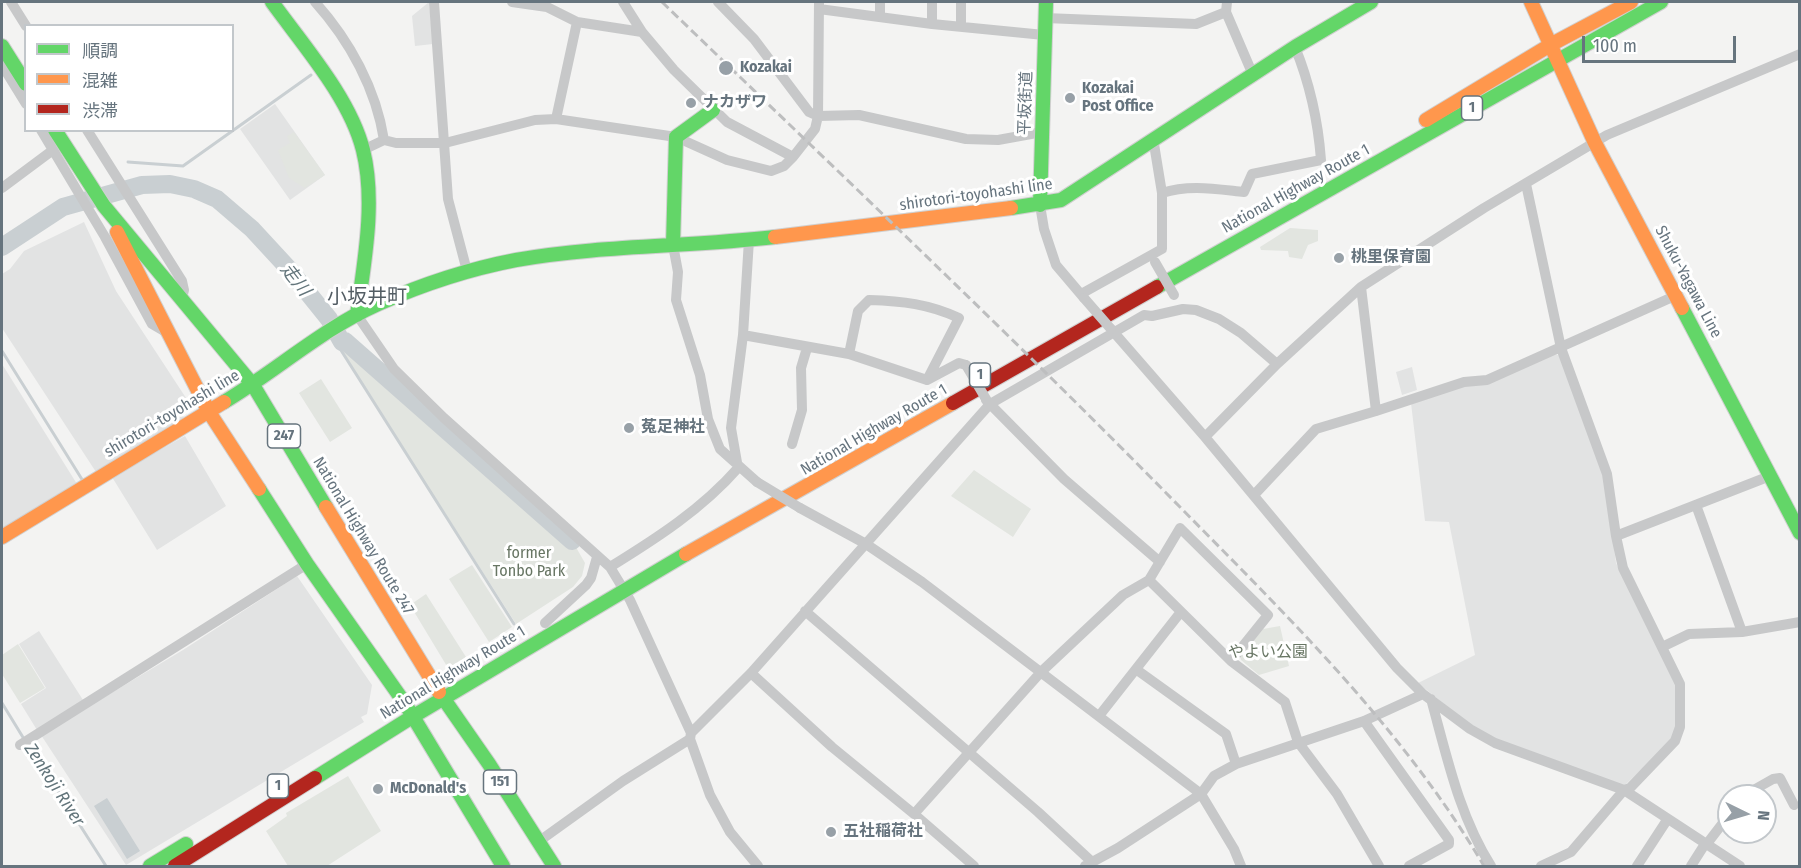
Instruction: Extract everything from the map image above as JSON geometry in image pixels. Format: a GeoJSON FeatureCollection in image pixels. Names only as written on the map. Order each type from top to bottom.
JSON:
{"type":"FeatureCollection","features":[{"type":"Feature","properties":{"kind":"main road"},"geometry":{"type":"LineString","coordinates":[[272,2],[351,118],[363,150],[366,198],[357,315]]}},
{"type":"Feature","properties":{"kind":"main road","name":"平坂街道"},"geometry":{"type":"LineString","coordinates":[[1040,205],[1046,2]]}},
{"type":"Feature","properties":{"kind":"main road","name":"shirotori-toyohashi line"},"geometry":{"type":"LineString","coordinates":[[2,537],[253,385],[327,331],[378,304],[467,272],[517,260],[600,250],[749,240],[1040,205],[1061,200],[1295,47],[1371,2]]}},
{"type":"Feature","properties":{"kind":"main road","name":"Shuku-Yagawa Line"},"geometry":{"type":"LineString","coordinates":[[1531,2],[1595,143],[1677,295],[1800,533]]}},
{"type":"Feature","properties":{"kind":"main road","name":"National Highway Route 1"},"geometry":{"type":"LineString","coordinates":[[150,867],[622,585],[1359,160],[1552,44],[1632,2]]}},
{"type":"Feature","properties":{"kind":"main road","name":"National Highway Route 1"},"geometry":{"type":"LineString","coordinates":[[441,693],[545,623],[622,585],[1661,2]]}},
{"type":"Feature","properties":{"kind":"main road"},"geometry":{"type":"LineString","coordinates":[[2,46],[24,81]]}},
{"type":"Feature","properties":{"kind":"main road"},"geometry":{"type":"LineString","coordinates":[[673,246],[676,137],[713,110]]}},
{"type":"Feature","properties":{"kind":"main road","name":"National Highway Route 247"},"geometry":{"type":"LineString","coordinates":[[56,132],[104,206],[166,333],[209,412],[307,564],[409,711]]}},
{"type":"Feature","properties":{"kind":"main road","name":"National Highway Route 247"},"geometry":{"type":"LineString","coordinates":[[104,206],[253,385],[441,693]]}},
{"type":"Feature","properties":{"kind":"main road","name":"151"},"geometry":{"type":"LineString","coordinates":[[441,693],[554,867]]}},
{"type":"Feature","properties":{"kind":"main road","name":"National Highway Route 1"},"geometry":{"type":"LineString","coordinates":[[175,867],[409,711]]}},
{"type":"Feature","properties":{"kind":"main road","name":"151"},"geometry":{"type":"LineString","coordinates":[[409,711],[498,865]]}},
{"type":"Feature","properties":{"kind":"street"},"geometry":{"type":"LineString","coordinates":[[11,2],[25,24]]}},
{"type":"Feature","properties":{"kind":"street"},"geometry":{"type":"LineString","coordinates":[[315,2],[365,76],[379,110],[384,140]]}},
{"type":"Feature","properties":{"kind":"street"},"geometry":{"type":"LineString","coordinates":[[434,2],[448,200],[467,272]]}},
{"type":"Feature","properties":{"kind":"street"},"geometry":{"type":"LineString","coordinates":[[512,2],[547,7],[577,22],[642,32]]}},
{"type":"Feature","properties":{"kind":"street"},"geometry":{"type":"LineString","coordinates":[[623,2],[642,32],[674,70],[713,110],[727,122],[793,157]]}},
{"type":"Feature","properties":{"kind":"street"},"geometry":{"type":"LineString","coordinates":[[718,2],[754,39],[809,112],[818,116],[859,115],[966,139],[998,140],[1042,132]]}},
{"type":"Feature","properties":{"kind":"street"},"geometry":{"type":"LineString","coordinates":[[880,2],[880,17]]}},
{"type":"Feature","properties":{"kind":"street"},"geometry":{"type":"LineString","coordinates":[[932,2],[932,24]]}},
{"type":"Feature","properties":{"kind":"street"},"geometry":{"type":"LineString","coordinates":[[961,2],[961,27]]}},
{"type":"Feature","properties":{"kind":"street"},"geometry":{"type":"LineString","coordinates":[[363,150],[384,140],[445,143],[535,120],[556,119],[676,137],[727,160],[771,171],[784,166],[815,129],[818,116],[819,5],[932,24],[1044,34]]}},
{"type":"Feature","properties":{"kind":"street"},"geometry":{"type":"LineString","coordinates":[[1045,18],[1196,24],[1227,7],[1253,75]]}},
{"type":"Feature","properties":{"kind":"street"},"geometry":{"type":"LineString","coordinates":[[556,119],[577,22]]}},
{"type":"Feature","properties":{"kind":"street"},"geometry":{"type":"LineString","coordinates":[[1162,193],[1174,189],[1204,187],[1244,192],[1251,174],[1322,160],[1319,128],[1310,84],[1295,47]]}},
{"type":"Feature","properties":{"kind":"street"},"geometry":{"type":"LineString","coordinates":[[1205,436],[1277,364],[1361,287],[1595,143],[1800,54]]}},
{"type":"Feature","properties":{"kind":"street"},"geometry":{"type":"LineString","coordinates":[[2,65],[24,101]]}},
{"type":"Feature","properties":{"kind":"street"},"geometry":{"type":"LineString","coordinates":[[42,132],[105,237],[152,324],[166,333]]}},
{"type":"Feature","properties":{"kind":"street"},"geometry":{"type":"LineString","coordinates":[[88,132],[182,281],[184,290],[182,298]]}},
{"type":"Feature","properties":{"kind":"street"},"geometry":{"type":"LineString","coordinates":[[1082,296],[1153,259],[1162,249],[1162,193],[1153,138]]}},
{"type":"Feature","properties":{"kind":"street"},"geometry":{"type":"LineString","coordinates":[[2,188],[53,150]]}},
{"type":"Feature","properties":{"kind":"street"},"geometry":{"type":"LineString","coordinates":[[1526,184],[1561,348],[1607,474],[1623,568],[1680,684],[1680,727],[1675,741],[1630,788],[1624,790],[1571,852],[1541,867]]}},
{"type":"Feature","properties":{"kind":"street"},"geometry":{"type":"LineString","coordinates":[[1040,205],[1044,229],[1056,265],[1205,436],[1397,668],[1427,697],[1470,729],[1495,743],[1624,790],[1740,867]]}},
{"type":"Feature","properties":{"kind":"street"},"geometry":{"type":"LineString","coordinates":[[738,468],[730,428],[744,335],[749,240]]}},
{"type":"Feature","properties":{"kind":"street"},"geometry":{"type":"LineString","coordinates":[[673,246],[678,272],[676,300],[700,375],[708,419],[720,449],[738,468],[757,482],[866,544],[922,582],[1201,794],[1234,849],[1241,867]]}},
{"type":"Feature","properties":{"kind":"street"},"geometry":{"type":"LineString","coordinates":[[1153,259],[1174,295],[1169,303],[1171,313]]}},
{"type":"Feature","properties":{"kind":"street"},"geometry":{"type":"LineString","coordinates":[[1361,287],[1376,411]]}},
{"type":"Feature","properties":{"kind":"street"},"geometry":{"type":"LineString","coordinates":[[1254,495],[1316,429],[1464,382],[1487,380],[1677,295]]}},
{"type":"Feature","properties":{"kind":"street"},"geometry":{"type":"LineString","coordinates":[[849,354],[858,311],[869,300],[909,301],[938,308],[959,318],[927,380]]}},
{"type":"Feature","properties":{"kind":"street"},"geometry":{"type":"LineString","coordinates":[[538,842],[691,736],[751,673],[866,544],[988,402],[1144,315],[1171,313],[1183,309],[1196,310],[1219,319],[1241,333],[1277,364]]}},
{"type":"Feature","properties":{"kind":"street"},"geometry":{"type":"LineString","coordinates":[[357,315],[394,369],[444,418],[610,567],[622,585],[691,736],[710,795],[730,832],[758,867]]}},
{"type":"Feature","properties":{"kind":"street"},"geometry":{"type":"LineString","coordinates":[[744,335],[849,354],[927,380],[959,363],[966,365],[988,402],[1064,479],[1160,562]]}},
{"type":"Feature","properties":{"kind":"street"},"geometry":{"type":"LineString","coordinates":[[792,444],[802,410],[801,368],[807,348]]}},
{"type":"Feature","properties":{"kind":"street"},"geometry":{"type":"LineString","coordinates":[[610,567],[677,524],[716,494],[738,468]]}},
{"type":"Feature","properties":{"kind":"street"},"geometry":{"type":"LineString","coordinates":[[1616,536],[1770,476]]}},
{"type":"Feature","properties":{"kind":"street"},"geometry":{"type":"LineString","coordinates":[[1696,505],[1742,632]]}},
{"type":"Feature","properties":{"kind":"street"},"geometry":{"type":"LineString","coordinates":[[914,814],[1041,672],[1123,595],[1149,580],[1180,528],[1268,615],[1231,661]]}},
{"type":"Feature","properties":{"kind":"street"},"geometry":{"type":"LineString","coordinates":[[545,623],[591,578],[597,557]]}},
{"type":"Feature","properties":{"kind":"street"},"geometry":{"type":"LineString","coordinates":[[20,745],[307,564]]}},
{"type":"Feature","properties":{"kind":"street"},"geometry":{"type":"LineString","coordinates":[[1149,580],[1231,661],[1285,702],[1298,742],[1337,794],[1379,867]]}},
{"type":"Feature","properties":{"kind":"street"},"geometry":{"type":"LineString","coordinates":[[805,611],[1038,812],[1088,865],[1201,794],[1214,776],[1236,764],[1365,721],[1427,697]]}},
{"type":"Feature","properties":{"kind":"street"},"geometry":{"type":"LineString","coordinates":[[1099,716],[1180,613]]}},
{"type":"Feature","properties":{"kind":"street"},"geometry":{"type":"LineString","coordinates":[[1662,647],[1689,634],[1742,632],[1800,622]]}},
{"type":"Feature","properties":{"kind":"street"},"geometry":{"type":"LineString","coordinates":[[1137,670],[1226,734],[1236,764]]}},
{"type":"Feature","properties":{"kind":"street"},"geometry":{"type":"LineString","coordinates":[[751,673],[831,747],[914,814],[974,867]]}},
{"type":"Feature","properties":{"kind":"street"},"geometry":{"type":"LineString","coordinates":[[1427,697],[1461,810],[1474,839],[1491,867]]}},
{"type":"Feature","properties":{"kind":"street"},"geometry":{"type":"LineString","coordinates":[[1365,721],[1449,840],[1449,844],[1409,867]]}},
{"type":"Feature","properties":{"kind":"street"},"geometry":{"type":"LineString","coordinates":[[1763,784],[1773,778],[1780,778],[1794,805]]}},
{"type":"Feature","properties":{"kind":"street"},"geometry":{"type":"LineString","coordinates":[[1637,866],[1667,820]]}},
{"type":"Feature","properties":{"kind":"street"},"geometry":{"type":"LineString","coordinates":[[1691,867],[1717,830]]}},
{"type":"Feature","properties":{"kind":"shaded area"},"geometry":{"type":"Polygon","coordinates":[[[429,2],[433,44],[415,46],[412,16],[429,2]]]}},
{"type":"Feature","properties":{"kind":"shaded area"},"geometry":{"type":"Polygon","coordinates":[[[275,104],[325,175],[290,200],[240,129],[275,104]]]}},
{"type":"Feature","properties":{"kind":"shaded area"},"geometry":{"type":"Polygon","coordinates":[[[84,222],[116,291],[188,401],[183,418],[96,472],[2,328],[2,274],[10,269],[24,251],[84,222]]]}},
{"type":"Feature","properties":{"kind":"shaded area"},"geometry":{"type":"Polygon","coordinates":[[[1556,354],[1560,356],[1605,475],[1616,563],[1677,685],[1677,726],[1673,739],[1624,786],[1495,740],[1470,725],[1418,683],[1475,655],[1449,522],[1425,521],[1411,403],[1556,354]]]}},
{"type":"Feature","properties":{"kind":"shaded area"},"geometry":{"type":"Polygon","coordinates":[[[2,364],[77,484],[2,530],[2,364]]]}},
{"type":"Feature","properties":{"kind":"shaded area"},"geometry":{"type":"Polygon","coordinates":[[[1412,367],[1417,390],[1402,395],[1396,372],[1412,367]]]}},
{"type":"Feature","properties":{"kind":"shaded area"},"geometry":{"type":"Polygon","coordinates":[[[185,436],[226,506],[157,550],[112,477],[185,436]]]}},
{"type":"Feature","properties":{"kind":"shaded area"},"geometry":{"type":"Polygon","coordinates":[[[297,576],[372,685],[367,714],[361,717],[364,722],[126,865],[41,735],[183,650],[297,576]]]}},
{"type":"Feature","properties":{"kind":"shaded area"},"geometry":{"type":"Polygon","coordinates":[[[39,631],[83,700],[37,730],[21,704],[46,688],[19,644],[39,631]]]}},
{"type":"Feature","properties":{"kind":"shaded area"},"geometry":{"type":"Polygon","coordinates":[[[107,798],[140,851],[127,859],[94,806],[107,798]]]}},
{"type":"Feature","properties":{"kind":"green space"},"geometry":{"type":"Polygon","coordinates":[[[294,132],[325,175],[305,188],[289,178],[278,150],[290,143],[287,136],[294,132]]]}},
{"type":"Feature","properties":{"kind":"green space"},"geometry":{"type":"Polygon","coordinates":[[[1290,228],[1318,230],[1318,241],[1308,245],[1302,259],[1289,257],[1288,251],[1261,250],[1260,247],[1290,228]]]}},
{"type":"Feature","properties":{"kind":"green space","name":"former Tonbo Park"},"geometry":{"type":"Polygon","coordinates":[[[339,339],[577,549],[585,563],[582,576],[573,587],[516,624],[335,341],[339,339]]]}},
{"type":"Feature","properties":{"kind":"green space"},"geometry":{"type":"Polygon","coordinates":[[[321,379],[352,428],[330,442],[299,393],[321,379]]]}},
{"type":"Feature","properties":{"kind":"green space"},"geometry":{"type":"Polygon","coordinates":[[[974,470],[1031,509],[1013,537],[951,496],[974,470]]]}},
{"type":"Feature","properties":{"kind":"green space"},"geometry":{"type":"Polygon","coordinates":[[[472,565],[512,627],[489,642],[449,579],[472,565]]]}},
{"type":"Feature","properties":{"kind":"green space"},"geometry":{"type":"Polygon","coordinates":[[[426,594],[466,657],[448,668],[410,605],[426,594]]]}},
{"type":"Feature","properties":{"kind":"green space","name":"やよい公園"},"geometry":{"type":"Polygon","coordinates":[[[1280,626],[1289,666],[1259,675],[1241,660],[1240,656],[1263,629],[1280,626]]]}},
{"type":"Feature","properties":{"kind":"green space"},"geometry":{"type":"Polygon","coordinates":[[[18,644],[45,688],[20,703],[2,674],[2,655],[18,644]]]}},
{"type":"Feature","properties":{"kind":"green space"},"geometry":{"type":"Polygon","coordinates":[[[348,776],[381,831],[327,866],[288,866],[266,831],[287,816],[286,813],[348,776]]]}},
{"type":"Feature","properties":{"kind":"waterway"},"geometry":{"type":"LineString","coordinates":[[234,130],[311,75]]}},
{"type":"Feature","properties":{"kind":"waterway"},"geometry":{"type":"LineString","coordinates":[[128,162],[183,166],[231,132]]}},
{"type":"Feature","properties":{"kind":"waterway","name":"走川"},"geometry":{"type":"LineString","coordinates":[[2,247],[63,207],[142,185],[170,184],[194,189],[217,199],[252,229],[288,268],[329,319],[342,342],[345,341],[572,541]]}},
{"type":"Feature","properties":{"kind":"waterway"},"geometry":{"type":"LineString","coordinates":[[332,336],[514,624]]}},
{"type":"Feature","properties":{"kind":"waterway"},"geometry":{"type":"LineString","coordinates":[[2,351],[83,481]]}},
{"type":"Feature","properties":{"kind":"waterway","name":"Zenkoji River"},"geometry":{"type":"LineString","coordinates":[[2,703],[24,739]]}},
{"type":"Feature","properties":{"kind":"waterway","name":"Zenkoji River"},"geometry":{"type":"LineString","coordinates":[[28,744],[106,866]]}},
{"type":"Feature","properties":{"kind":"railway"},"geometry":{"type":"LineString","coordinates":[[662,2],[1048,375],[1300,630],[1379,719],[1416,766],[1484,866]]}},
{"type":"Feature","properties":{"kind":"traffic: fast"},"geometry":{"type":"LineString","coordinates":[[272,2],[337,92],[357,130],[363,150],[369,190],[369,211],[357,315]]}},
{"type":"Feature","properties":{"kind":"traffic: fast"},"geometry":{"type":"LineString","coordinates":[[1040,205],[1046,2]]}},
{"type":"Feature","properties":{"kind":"traffic: fast"},"geometry":{"type":"LineString","coordinates":[[1011,208],[1061,200],[1295,47],[1371,2]]}},
{"type":"Feature","properties":{"kind":"traffic: fast"},"geometry":{"type":"LineString","coordinates":[[1157,287],[1661,2]]}},
{"type":"Feature","properties":{"kind":"traffic: fast"},"geometry":{"type":"LineString","coordinates":[[2,46],[24,81]]}},
{"type":"Feature","properties":{"kind":"traffic: fast"},"geometry":{"type":"LineString","coordinates":[[673,245],[676,137],[713,110]]}},
{"type":"Feature","properties":{"kind":"traffic: fast"},"geometry":{"type":"LineString","coordinates":[[56,132],[104,206],[253,385],[326,507]]}},
{"type":"Feature","properties":{"kind":"traffic: fast"},"geometry":{"type":"LineString","coordinates":[[224,402],[357,314],[411,290],[446,278],[516,260],[580,251],[775,237]]}},
{"type":"Feature","properties":{"kind":"traffic: fast"},"geometry":{"type":"LineString","coordinates":[[1682,308],[1800,533]]}},
{"type":"Feature","properties":{"kind":"traffic: fast"},"geometry":{"type":"LineString","coordinates":[[259,489],[307,564],[406,705],[503,866]]}},
{"type":"Feature","properties":{"kind":"traffic: fast"},"geometry":{"type":"LineString","coordinates":[[315,778],[412,717],[686,554]]}},
{"type":"Feature","properties":{"kind":"traffic: fast"},"geometry":{"type":"LineString","coordinates":[[439,692],[489,764],[554,866]]}},
{"type":"Feature","properties":{"kind":"traffic: fast"},"geometry":{"type":"LineString","coordinates":[[150,866],[186,844]]}},
{"type":"Feature","properties":{"kind":"traffic: slow"},"geometry":{"type":"LineString","coordinates":[[1531,2],[1595,143],[1682,308]]}},
{"type":"Feature","properties":{"kind":"traffic: slow"},"geometry":{"type":"LineString","coordinates":[[1426,120],[1552,44],[1631,2]]}},
{"type":"Feature","properties":{"kind":"traffic: slow"},"geometry":{"type":"LineString","coordinates":[[775,237],[1011,208]]}},
{"type":"Feature","properties":{"kind":"traffic: slow"},"geometry":{"type":"LineString","coordinates":[[117,232],[209,412],[259,489]]}},
{"type":"Feature","properties":{"kind":"traffic: slow"},"geometry":{"type":"LineString","coordinates":[[2,537],[224,402]]}},
{"type":"Feature","properties":{"kind":"traffic: slow"},"geometry":{"type":"LineString","coordinates":[[686,554],[953,403]]}},
{"type":"Feature","properties":{"kind":"traffic: slow"},"geometry":{"type":"LineString","coordinates":[[326,507],[439,692]]}},
{"type":"Feature","properties":{"kind":"traffic: jam"},"geometry":{"type":"LineString","coordinates":[[953,403],[1157,287]]}},
{"type":"Feature","properties":{"kind":"traffic: jam"},"geometry":{"type":"LineString","coordinates":[[175,866],[315,778]]}},
{"type":"Feature","properties":{"kind":"place","name":"Kozakai"},"geometry":{"type":"Point","coordinates":[726,68]}},
{"type":"Feature","properties":{"kind":"place","name":"Kozakai Post Office"},"geometry":{"type":"Point","coordinates":[1070,98]}},
{"type":"Feature","properties":{"kind":"place","name":"ナカザワ"},"geometry":{"type":"Point","coordinates":[691,103]}},
{"type":"Feature","properties":{"kind":"place","name":"桃里保育園"},"geometry":{"type":"Point","coordinates":[1339,258]}},
{"type":"Feature","properties":{"kind":"place","name":"菟足神社"},"geometry":{"type":"Point","coordinates":[629,428]}},
{"type":"Feature","properties":{"kind":"place","name":"McDonald's"},"geometry":{"type":"Point","coordinates":[378,789]}},
{"type":"Feature","properties":{"kind":"place","name":"五社稲荷社"},"geometry":{"type":"Point","coordinates":[831,832]}},
{"type":"Feature","properties":{"kind":"district","name":"小坂井町"},"geometry":{"type":"Point","coordinates":[367,297]}}]}
